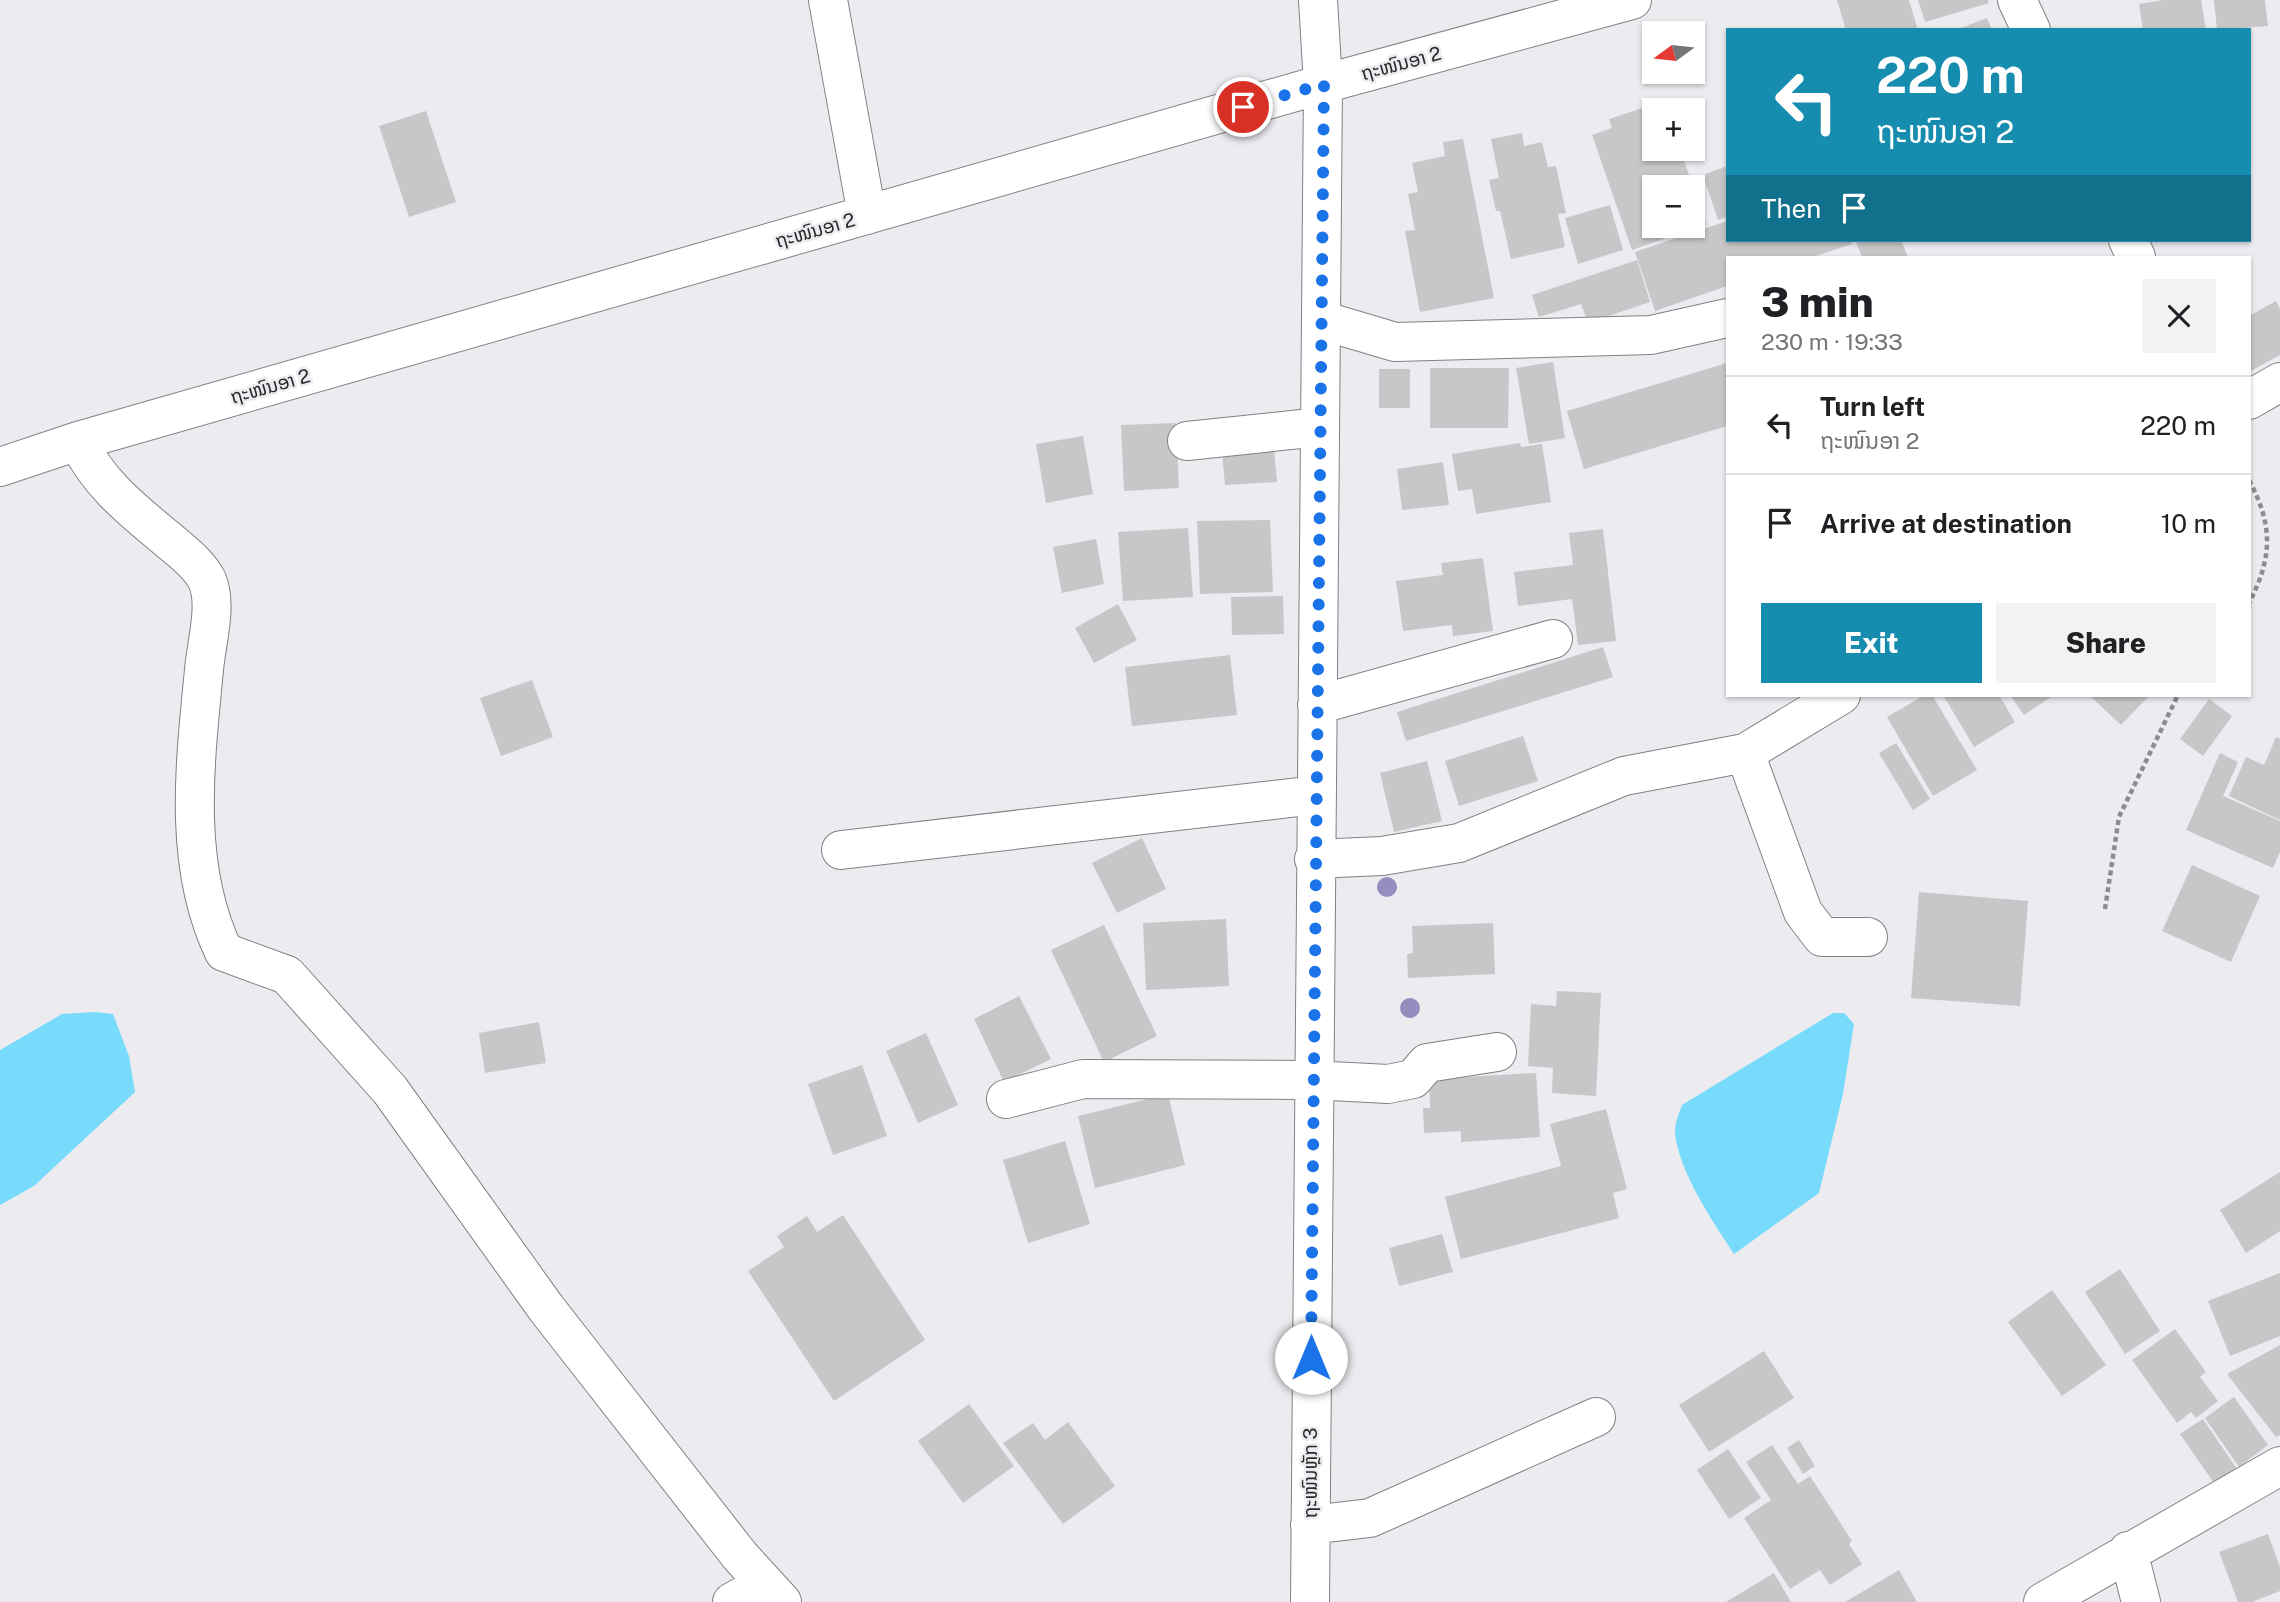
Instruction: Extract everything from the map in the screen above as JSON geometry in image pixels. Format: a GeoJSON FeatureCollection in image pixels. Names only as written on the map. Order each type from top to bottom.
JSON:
{"type":"FeatureCollection","features":[{"type":"Feature","properties":{"kind":"street"},"geometry":{"type":"LineString","coordinates":[[828,0],[867,215]]}},
{"type":"Feature","properties":{"kind":"street","name":"ຖະໜົນຫຼັກ 3"},"geometry":{"type":"LineString","coordinates":[[1310,1602],[1314,859],[1324,84],[1318,0]]}},
{"type":"Feature","properties":{"kind":"street","name":"ຖະໜົນອາ 2"},"geometry":{"type":"LineString","coordinates":[[0,467],[78,441],[1324,84],[1632,0]]}},
{"type":"Feature","properties":{"kind":"street"},"geometry":{"type":"LineString","coordinates":[[2017,0],[2030,28]]}},
{"type":"Feature","properties":{"kind":"street"},"geometry":{"type":"LineString","coordinates":[[1321,320],[1395,342],[1651,335],[1726,318]]}},
{"type":"Feature","properties":{"kind":"street"},"geometry":{"type":"LineString","coordinates":[[2251,399],[2280,382]]}},
{"type":"Feature","properties":{"kind":"street"},"geometry":{"type":"LineString","coordinates":[[1187,441],[1320,427]]}},
{"type":"Feature","properties":{"kind":"street"},"geometry":{"type":"LineString","coordinates":[[78,441],[107,488],[193,562],[208,581],[211,612],[195,763],[195,822],[205,898],[224,952],[287,975],[390,1090],[546,1308],[740,1556],[774,1593]]}},
{"type":"Feature","properties":{"kind":"street"},"geometry":{"type":"LineString","coordinates":[[1317,705],[1553,639]]}},
{"type":"Feature","properties":{"kind":"street"},"geometry":{"type":"LineString","coordinates":[[1314,859],[1382,856],[1459,843],[1624,776],[1745,753],[1838,697]]}},
{"type":"Feature","properties":{"kind":"street"},"geometry":{"type":"LineString","coordinates":[[1745,753],[1803,912],[1822,937],[1868,937]]}},
{"type":"Feature","properties":{"kind":"street"},"geometry":{"type":"LineString","coordinates":[[841,850],[1316,795]]}},
{"type":"Feature","properties":{"kind":"street"},"geometry":{"type":"LineString","coordinates":[[1006,1100],[1083,1079],[1312,1080],[1388,1084],[1413,1079],[1426,1063],[1497,1052]]}},
{"type":"Feature","properties":{"kind":"street"},"geometry":{"type":"LineString","coordinates":[[1310,1525],[1370,1518],[1596,1417]]}},
{"type":"Feature","properties":{"kind":"street"},"geometry":{"type":"LineString","coordinates":[[2043,1602],[2280,1466]]}},
{"type":"Feature","properties":{"kind":"street"},"geometry":{"type":"LineString","coordinates":[[2128,1551],[2141,1602]]}},
{"type":"Feature","properties":{"kind":"street"},"geometry":{"type":"LineString","coordinates":[[732,1602],[774,1593]]}},
{"type":"Feature","properties":{"kind":"path"},"geometry":{"type":"LineString","coordinates":[[2251,484],[2263,507],[2269,545],[2259,583],[2251,599]]}},
{"type":"Feature","properties":{"kind":"path"},"geometry":{"type":"LineString","coordinates":[[2105,909],[2119,817],[2177,697]]}},
{"type":"Feature","properties":{"kind":"water"},"geometry":{"type":"Polygon","coordinates":[[[1833,1013],[1844,1013],[1854,1024],[1843,1094],[1819,1193],[1734,1254],[1697,1195],[1682,1162],[1675,1131],[1682,1105],[1833,1013]]]}},
{"type":"Feature","properties":{"kind":"water"},"geometry":{"type":"Polygon","coordinates":[[[62,1014],[113,1014],[129,1056],[135,1092],[34,1186],[0,1205],[0,1050],[62,1014]]]}},
{"type":"Feature","properties":{"kind":"building"},"geometry":{"type":"Polygon","coordinates":[[[1837,0],[1909,0],[1917,28],[1845,28],[1837,0]]]}},
{"type":"Feature","properties":{"kind":"building"},"geometry":{"type":"Polygon","coordinates":[[[1918,0],[1988,0],[1989,3],[1925,22],[1918,0]]]}},
{"type":"Feature","properties":{"kind":"building"},"geometry":{"type":"Polygon","coordinates":[[[2163,0],[2201,0],[2206,28],[2143,28],[2139,4],[2163,0]]]}},
{"type":"Feature","properties":{"kind":"building"},"geometry":{"type":"Polygon","coordinates":[[[2214,0],[2265,0],[2268,26],[2217,28],[2214,0]]]}},
{"type":"Feature","properties":{"kind":"building"},"geometry":{"type":"Polygon","coordinates":[[[1987,18],[1991,28],[1961,28],[1987,18]]]}},
{"type":"Feature","properties":{"kind":"building"},"geometry":{"type":"Polygon","coordinates":[[[1642,108],[1642,161],[1684,161],[1689,175],[1642,175],[1642,238],[1666,238],[1632,250],[1592,135],[1612,128],[1609,119],[1642,108]]]}},
{"type":"Feature","properties":{"kind":"building"},"geometry":{"type":"Polygon","coordinates":[[[426,111],[456,202],[409,217],[379,126],[426,111]]]}},
{"type":"Feature","properties":{"kind":"building"},"geometry":{"type":"Polygon","coordinates":[[[1522,133],[1524,146],[1542,142],[1548,167],[1556,166],[1566,213],[1558,214],[1565,247],[1511,259],[1500,211],[1496,211],[1489,180],[1499,178],[1491,139],[1522,133]]]}},
{"type":"Feature","properties":{"kind":"building"},"geometry":{"type":"Polygon","coordinates":[[[1463,139],[1494,298],[1420,312],[1405,231],[1415,230],[1408,194],[1418,192],[1412,163],[1445,156],[1443,142],[1463,139]]]}},
{"type":"Feature","properties":{"kind":"building"},"geometry":{"type":"Polygon","coordinates":[[[1726,166],[1726,217],[1718,220],[1703,175],[1726,166]]]}},
{"type":"Feature","properties":{"kind":"building"},"geometry":{"type":"Polygon","coordinates":[[[1610,205],[1623,250],[1578,264],[1565,218],[1610,205]]]}},
{"type":"Feature","properties":{"kind":"building"},"geometry":{"type":"Polygon","coordinates":[[[1726,221],[1726,242],[1852,242],[1816,256],[1726,256],[1726,286],[1655,311],[1635,252],[1677,238],[1705,238],[1705,228],[1726,221]]]}},
{"type":"Feature","properties":{"kind":"building"},"geometry":{"type":"Polygon","coordinates":[[[1856,242],[1902,242],[1908,256],[1862,256],[1856,242]]]}},
{"type":"Feature","properties":{"kind":"building"},"geometry":{"type":"Polygon","coordinates":[[[1637,260],[1650,302],[1588,323],[1581,304],[1539,317],[1532,295],[1637,260]]]}},
{"type":"Feature","properties":{"kind":"building"},"geometry":{"type":"Polygon","coordinates":[[[2276,301],[2280,309],[2280,355],[2251,371],[2251,315],[2276,301]]]}},
{"type":"Feature","properties":{"kind":"building"},"geometry":{"type":"Polygon","coordinates":[[[1553,362],[1565,438],[1529,444],[1516,368],[1553,362]]]}},
{"type":"Feature","properties":{"kind":"building"},"geometry":{"type":"Polygon","coordinates":[[[1726,363],[1726,426],[1584,469],[1567,411],[1726,363]]]}},
{"type":"Feature","properties":{"kind":"building"},"geometry":{"type":"Polygon","coordinates":[[[1430,368],[1509,368],[1508,428],[1430,428],[1430,368]]]}},
{"type":"Feature","properties":{"kind":"building"},"geometry":{"type":"Polygon","coordinates":[[[1379,369],[1410,369],[1410,408],[1379,408],[1379,369]]]}},
{"type":"Feature","properties":{"kind":"building"},"geometry":{"type":"Polygon","coordinates":[[[1176,423],[1179,488],[1124,491],[1121,425],[1176,423]]]}},
{"type":"Feature","properties":{"kind":"building"},"geometry":{"type":"Polygon","coordinates":[[[1083,436],[1093,494],[1046,503],[1036,444],[1083,436]]]}},
{"type":"Feature","properties":{"kind":"building"},"geometry":{"type":"Polygon","coordinates":[[[1520,443],[1521,447],[1542,444],[1551,502],[1476,514],[1472,489],[1458,491],[1452,454],[1520,443]]]}},
{"type":"Feature","properties":{"kind":"building"},"geometry":{"type":"Polygon","coordinates":[[[1274,449],[1277,482],[1225,485],[1222,452],[1274,449]]]}},
{"type":"Feature","properties":{"kind":"building"},"geometry":{"type":"Polygon","coordinates":[[[1443,462],[1449,505],[1402,510],[1397,469],[1443,462]]]}},
{"type":"Feature","properties":{"kind":"building"},"geometry":{"type":"Polygon","coordinates":[[[1270,520],[1273,592],[1200,594],[1197,521],[1270,520]]]}},
{"type":"Feature","properties":{"kind":"building"},"geometry":{"type":"Polygon","coordinates":[[[1188,528],[1193,597],[1123,601],[1118,532],[1188,528]]]}},
{"type":"Feature","properties":{"kind":"building"},"geometry":{"type":"Polygon","coordinates":[[[1603,529],[1616,641],[1578,645],[1572,599],[1518,606],[1514,572],[1573,565],[1569,533],[1603,529]]]}},
{"type":"Feature","properties":{"kind":"building"},"geometry":{"type":"Polygon","coordinates":[[[1096,539],[1104,584],[1062,593],[1053,547],[1096,539]]]}},
{"type":"Feature","properties":{"kind":"building"},"geometry":{"type":"Polygon","coordinates":[[[1483,558],[1493,631],[1453,636],[1452,625],[1403,631],[1396,581],[1443,575],[1441,563],[1483,558]]]}},
{"type":"Feature","properties":{"kind":"building"},"geometry":{"type":"Polygon","coordinates":[[[1283,596],[1284,634],[1232,635],[1231,597],[1283,596]]]}},
{"type":"Feature","properties":{"kind":"building"},"geometry":{"type":"Polygon","coordinates":[[[1118,604],[1137,640],[1094,663],[1075,628],[1118,604]]]}},
{"type":"Feature","properties":{"kind":"building"},"geometry":{"type":"Polygon","coordinates":[[[1603,647],[1613,677],[1406,741],[1397,712],[1603,647]]]}},
{"type":"Feature","properties":{"kind":"building"},"geometry":{"type":"Polygon","coordinates":[[[1230,655],[1237,715],[1132,726],[1125,667],[1230,655]]]}},
{"type":"Feature","properties":{"kind":"building"},"geometry":{"type":"Polygon","coordinates":[[[532,680],[553,737],[501,756],[480,698],[532,680]]]}},
{"type":"Feature","properties":{"kind":"building"},"geometry":{"type":"Polygon","coordinates":[[[1922,697],[1933,697],[1977,770],[1933,796],[1887,717],[1922,697]]]}},
{"type":"Feature","properties":{"kind":"building"},"geometry":{"type":"Polygon","coordinates":[[[1944,697],[2000,697],[2015,722],[1974,747],[1944,697]]]}},
{"type":"Feature","properties":{"kind":"building"},"geometry":{"type":"Polygon","coordinates":[[[2011,697],[2051,697],[2024,715],[2011,697]]]}},
{"type":"Feature","properties":{"kind":"building"},"geometry":{"type":"Polygon","coordinates":[[[2091,697],[2148,697],[2121,725],[2091,697]]]}},
{"type":"Feature","properties":{"kind":"building"},"geometry":{"type":"Polygon","coordinates":[[[2209,699],[2232,716],[2203,756],[2180,739],[2209,699]]]}},
{"type":"Feature","properties":{"kind":"building"},"geometry":{"type":"Polygon","coordinates":[[[1523,736],[1538,781],[1459,806],[1445,761],[1523,736]]]}},
{"type":"Feature","properties":{"kind":"building"},"geometry":{"type":"Polygon","coordinates":[[[2276,737],[2280,739],[2280,820],[2229,796],[2246,757],[2264,765],[2276,737]]]}},
{"type":"Feature","properties":{"kind":"building"},"geometry":{"type":"Polygon","coordinates":[[[1896,743],[1930,799],[1913,810],[1879,753],[1896,743]]]}},
{"type":"Feature","properties":{"kind":"building"},"geometry":{"type":"Polygon","coordinates":[[[2220,753],[2238,762],[2223,796],[2280,821],[2280,852],[2273,868],[2186,830],[2220,753]]]}},
{"type":"Feature","properties":{"kind":"building"},"geometry":{"type":"Polygon","coordinates":[[[1427,761],[1442,821],[1394,832],[1380,773],[1427,761]]]}},
{"type":"Feature","properties":{"kind":"building"},"geometry":{"type":"Polygon","coordinates":[[[1142,838],[1166,889],[1117,913],[1092,863],[1142,838]]]}},
{"type":"Feature","properties":{"kind":"building"},"geometry":{"type":"Polygon","coordinates":[[[2192,865],[2260,896],[2231,962],[2162,931],[2192,865]]]}},
{"type":"Feature","properties":{"kind":"building"},"geometry":{"type":"Polygon","coordinates":[[[1919,892],[2028,901],[2020,1006],[1911,998],[1919,892]]]}},
{"type":"Feature","properties":{"kind":"building"},"geometry":{"type":"Polygon","coordinates":[[[1226,919],[1229,986],[1146,990],[1143,923],[1226,919]]]}},
{"type":"Feature","properties":{"kind":"building"},"geometry":{"type":"Polygon","coordinates":[[[1493,923],[1495,974],[1408,978],[1407,954],[1413,953],[1412,926],[1493,923]]]}},
{"type":"Feature","properties":{"kind":"building"},"geometry":{"type":"Polygon","coordinates":[[[1104,925],[1157,1036],[1104,1062],[1051,950],[1104,925]]]}},
{"type":"Feature","properties":{"kind":"building"},"geometry":{"type":"Polygon","coordinates":[[[1557,991],[1601,993],[1596,1096],[1552,1093],[1553,1068],[1528,1066],[1531,1004],[1556,1006],[1557,991]]]}},
{"type":"Feature","properties":{"kind":"building"},"geometry":{"type":"Polygon","coordinates":[[[1019,996],[1051,1059],[1004,1082],[974,1019],[1019,996]]]}},
{"type":"Feature","properties":{"kind":"building"},"geometry":{"type":"Polygon","coordinates":[[[539,1022],[546,1063],[485,1073],[479,1033],[539,1022]]]}},
{"type":"Feature","properties":{"kind":"building"},"geometry":{"type":"Polygon","coordinates":[[[926,1033],[958,1105],[918,1123],[886,1051],[926,1033]]]}},
{"type":"Feature","properties":{"kind":"building"},"geometry":{"type":"Polygon","coordinates":[[[862,1065],[887,1136],[833,1155],[808,1084],[862,1065]]]}},
{"type":"Feature","properties":{"kind":"building"},"geometry":{"type":"Polygon","coordinates":[[[1536,1073],[1540,1137],[1461,1142],[1461,1131],[1424,1133],[1423,1108],[1430,1108],[1429,1079],[1536,1073]]]}},
{"type":"Feature","properties":{"kind":"building"},"geometry":{"type":"Polygon","coordinates":[[[1168,1094],[1185,1165],[1095,1188],[1078,1116],[1168,1094]]]}},
{"type":"Feature","properties":{"kind":"building"},"geometry":{"type":"Polygon","coordinates":[[[1606,1109],[1627,1189],[1613,1193],[1619,1218],[1461,1259],[1445,1197],[1561,1166],[1550,1124],[1606,1109]]]}},
{"type":"Feature","properties":{"kind":"building"},"geometry":{"type":"Polygon","coordinates":[[[1065,1141],[1090,1224],[1028,1243],[1003,1160],[1065,1141]]]}},
{"type":"Feature","properties":{"kind":"building"},"geometry":{"type":"Polygon","coordinates":[[[2280,1172],[2280,1231],[2246,1253],[2220,1210],[2280,1172]]]}},
{"type":"Feature","properties":{"kind":"building"},"geometry":{"type":"Polygon","coordinates":[[[843,1215],[925,1340],[834,1401],[748,1271],[784,1247],[777,1236],[807,1216],[817,1232],[843,1215]]]}},
{"type":"Feature","properties":{"kind":"building"},"geometry":{"type":"Polygon","coordinates":[[[1442,1234],[1453,1272],[1399,1286],[1389,1248],[1442,1234]]]}},
{"type":"Feature","properties":{"kind":"building"},"geometry":{"type":"Polygon","coordinates":[[[2120,1269],[2160,1331],[2125,1354],[2085,1292],[2120,1269]]]}},
{"type":"Feature","properties":{"kind":"building"},"geometry":{"type":"Polygon","coordinates":[[[2280,1273],[2280,1336],[2230,1356],[2208,1301],[2280,1273]]]}},
{"type":"Feature","properties":{"kind":"building"},"geometry":{"type":"Polygon","coordinates":[[[2052,1290],[2106,1365],[2062,1396],[2008,1322],[2052,1290]]]}},
{"type":"Feature","properties":{"kind":"building"},"geometry":{"type":"Polygon","coordinates":[[[2175,1329],[2206,1372],[2200,1377],[2218,1401],[2196,1418],[2191,1412],[2177,1423],[2132,1360],[2175,1329]]]}},
{"type":"Feature","properties":{"kind":"building"},"geometry":{"type":"Polygon","coordinates":[[[2280,1345],[2280,1435],[2276,1437],[2227,1374],[2280,1345]]]}},
{"type":"Feature","properties":{"kind":"building"},"geometry":{"type":"Polygon","coordinates":[[[1764,1351],[1794,1398],[1709,1452],[1679,1405],[1764,1351]]]}},
{"type":"Feature","properties":{"kind":"building"},"geometry":{"type":"Polygon","coordinates":[[[2234,1397],[2268,1445],[2239,1467],[2205,1418],[2234,1397]]]}},
{"type":"Feature","properties":{"kind":"building"},"geometry":{"type":"Polygon","coordinates":[[[969,1404],[1014,1466],[963,1503],[918,1441],[969,1404]]]}},
{"type":"Feature","properties":{"kind":"building"},"geometry":{"type":"Polygon","coordinates":[[[2203,1419],[2237,1469],[2214,1483],[2180,1434],[2203,1419]]]}},
{"type":"Feature","properties":{"kind":"building"},"geometry":{"type":"Polygon","coordinates":[[[1068,1422],[1115,1486],[1063,1524],[1003,1443],[1033,1423],[1045,1440],[1068,1422]]]}},
{"type":"Feature","properties":{"kind":"building"},"geometry":{"type":"Polygon","coordinates":[[[1799,1440],[1815,1466],[1803,1474],[1787,1448],[1799,1440]]]}},
{"type":"Feature","properties":{"kind":"building"},"geometry":{"type":"Polygon","coordinates":[[[1772,1445],[1798,1484],[1810,1476],[1852,1541],[1849,1544],[1862,1564],[1830,1585],[1820,1570],[1790,1589],[1744,1518],[1771,1500],[1746,1462],[1772,1445]]]}},
{"type":"Feature","properties":{"kind":"building"},"geometry":{"type":"Polygon","coordinates":[[[1728,1449],[1761,1498],[1729,1519],[1697,1470],[1728,1449]]]}},
{"type":"Feature","properties":{"kind":"building"},"geometry":{"type":"Polygon","coordinates":[[[2268,1534],[2280,1567],[2280,1591],[2252,1602],[2238,1602],[2219,1552],[2268,1534]]]}},
{"type":"Feature","properties":{"kind":"building"},"geometry":{"type":"Polygon","coordinates":[[[1899,1570],[1917,1602],[1845,1602],[1899,1570]]]}},
{"type":"Feature","properties":{"kind":"building"},"geometry":{"type":"Polygon","coordinates":[[[1774,1573],[1791,1602],[1726,1602],[1774,1573]]]}},
{"type":"Feature","properties":{"kind":"route"},"geometry":{"type":"LineString","coordinates":[[1243,107],[1324,84],[1311,1358]]}}]}
